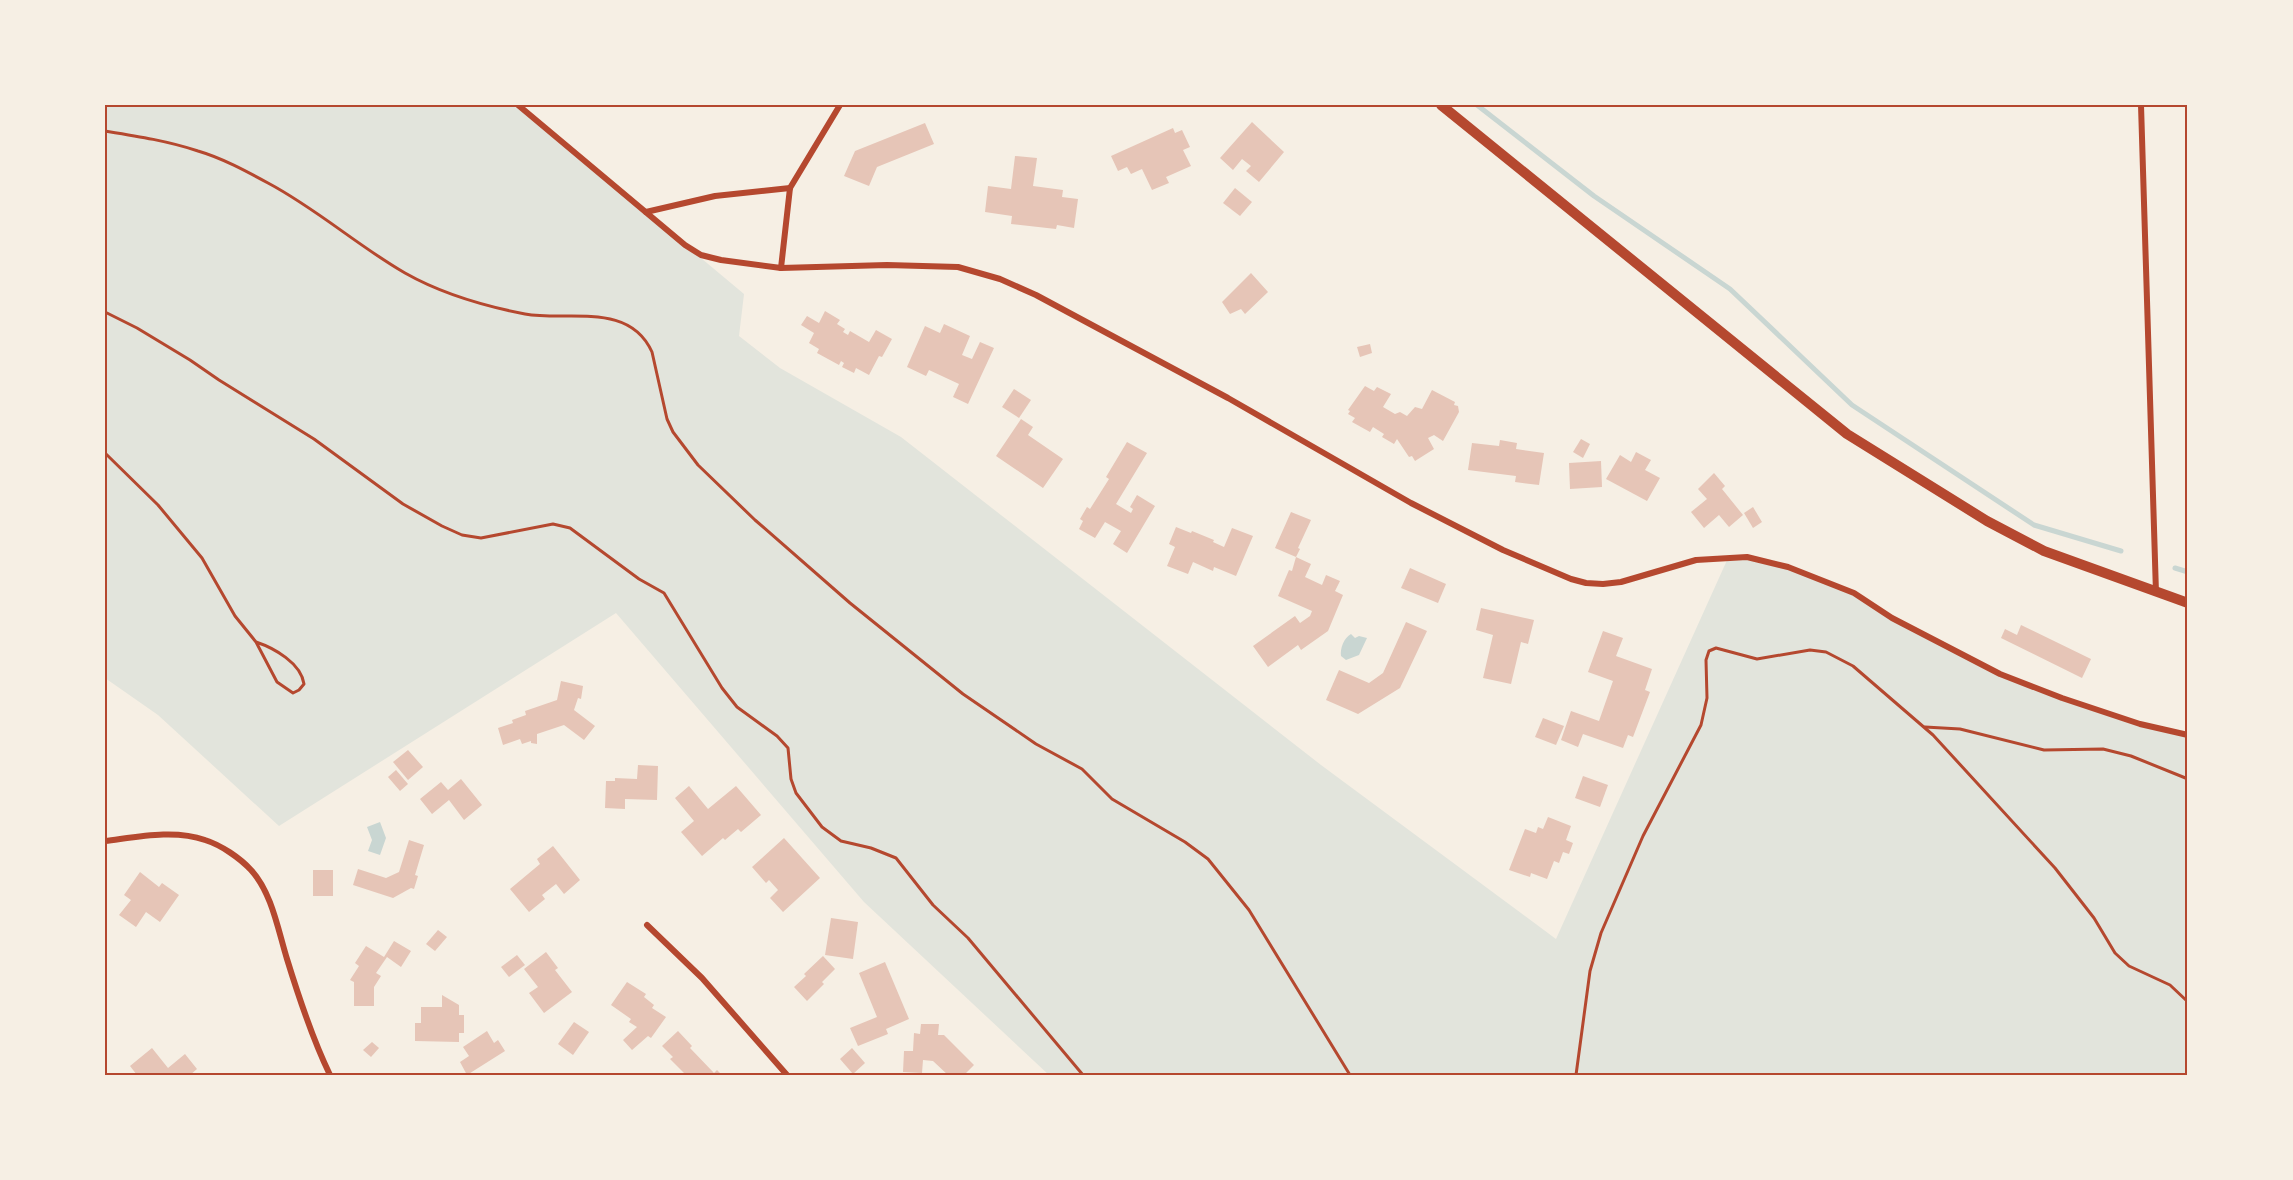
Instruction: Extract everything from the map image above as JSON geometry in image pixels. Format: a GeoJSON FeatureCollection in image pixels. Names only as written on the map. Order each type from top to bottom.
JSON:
{"type":"FeatureCollection","features":[{"type":"Feature","properties":{"kind":"street"},"geometry":{"type":"LineString","coordinates":[[518,105],[685,245],[701,255],[782,268],[887,265],[958,267],[1000,279],[1036,295],[1228,398],[1411,503],[1503,550],[1571,579],[1586,583],[1622,582],[1696,560],[1747,557],[1788,567],[1854,593],[1892,618],[2000,674],[2140,724],[2188,735]]}},
{"type":"Feature","properties":{"kind":"street"},"geometry":{"type":"LineString","coordinates":[[782,268],[790,188],[840,105]]}},
{"type":"Feature","properties":{"kind":"street"},"geometry":{"type":"LineString","coordinates":[[1441,105],[1848,434],[1969,510],[2044,551],[2188,603]]}},
{"type":"Feature","properties":{"kind":"street"},"geometry":{"type":"LineString","coordinates":[[2141,105],[2156,593]]}},
{"type":"Feature","properties":{"kind":"street"},"geometry":{"type":"LineString","coordinates":[[646,212],[715,196],[790,188]]}},
{"type":"Feature","properties":{"kind":"street"},"geometry":{"type":"LineString","coordinates":[[105,841],[140,836],[187,836],[206,840],[231,854],[251,870],[266,894],[302,1006],[330,1075]]}},
{"type":"Feature","properties":{"kind":"street"},"geometry":{"type":"LineString","coordinates":[[647,925],[702,978],[787,1075]]}},
{"type":"Feature","properties":{"kind":"path"},"geometry":{"type":"LineString","coordinates":[[105,131],[163,141],[201,151],[238,168],[311,209],[407,274],[448,293],[483,306],[551,316],[589,315],[618,321],[634,329],[648,343],[652,352],[667,419],[673,432],[720,489],[858,610],[963,694],[1036,744],[1082,769],[1112,799],[1185,842],[1208,859],[1249,910],[1350,1075]]}},
{"type":"Feature","properties":{"kind":"path"},"geometry":{"type":"LineString","coordinates":[[105,312],[137,328],[190,360],[314,439],[403,504],[442,526],[462,536],[481,538],[553,524],[570,528],[639,579],[664,593],[722,688],[737,707],[777,736],[788,748],[791,779],[796,793],[822,827],[841,841],[871,848],[896,858],[933,905],[968,938],[1083,1075]]}},
{"type":"Feature","properties":{"kind":"path"},"geometry":{"type":"LineString","coordinates":[[105,453],[183,533],[202,558],[235,616],[256,642],[277,682],[292,693],[299,690],[304,684],[303,676],[274,648],[256,642]]}},
{"type":"Feature","properties":{"kind":"path"},"geometry":{"type":"LineString","coordinates":[[1575,1075],[1590,971],[1601,933],[1643,836],[1701,725],[1707,698],[1706,660],[1709,651],[1716,648],[1757,659],[1810,650],[1826,652],[1853,666],[1923,727],[2055,868],[2094,918],[2115,953],[2129,966],[2170,985],[2188,1002]]}},
{"type":"Feature","properties":{"kind":"path"},"geometry":{"type":"LineString","coordinates":[[1923,727],[1960,729],[2044,750],[2103,749],[2130,756],[2188,779]]}},
{"type":"Feature","properties":{"kind":"shaded area"},"geometry":{"type":"Polygon","coordinates":[[[105,105],[518,105],[744,294],[739,336],[780,368],[901,437],[1321,765],[1556,939],[1728,558],[1747,557],[1788,567],[1854,593],[1892,618],[2000,674],[2062,698],[2188,737],[2188,1075],[1049,1075],[864,902],[616,613],[279,826],[158,715],[105,678],[105,105]]]}},
{"type":"Feature","properties":{"kind":"shaded area"},"geometry":{"type":"Polygon","coordinates":[[[1351,634],[1355,638],[1359,636],[1367,638],[1359,655],[1346,660],[1341,656],[1341,650],[1344,641],[1351,634]]]}},
{"type":"Feature","properties":{"kind":"shaded area"},"geometry":{"type":"Polygon","coordinates":[[[380,822],[386,838],[380,855],[368,851],[372,840],[367,827],[380,822]]]}},
{"type":"Feature","properties":{"kind":"building"},"geometry":{"type":"Polygon","coordinates":[[[1252,122],[1284,152],[1259,182],[1246,171],[1251,166],[1242,159],[1233,170],[1220,158],[1252,122]]]}},
{"type":"Feature","properties":{"kind":"building"},"geometry":{"type":"Polygon","coordinates":[[[925,123],[934,144],[877,167],[869,186],[844,176],[855,151],[925,123]]]}},
{"type":"Feature","properties":{"kind":"building"},"geometry":{"type":"Polygon","coordinates":[[[1173,128],[1175,133],[1182,130],[1190,147],[1183,150],[1191,166],[1166,177],[1169,183],[1152,190],[1142,169],[1131,174],[1127,167],[1118,171],[1111,156],[1173,128]]]}},
{"type":"Feature","properties":{"kind":"building"},"geometry":{"type":"Polygon","coordinates":[[[1015,156],[1037,158],[1033,186],[1063,190],[1062,197],[1078,199],[1074,228],[1057,225],[1056,229],[1011,224],[1012,216],[985,212],[988,186],[1011,189],[1015,156]]]}},
{"type":"Feature","properties":{"kind":"building"},"geometry":{"type":"Polygon","coordinates":[[[1235,188],[1252,202],[1240,216],[1223,203],[1235,188]]]}},
{"type":"Feature","properties":{"kind":"building"},"geometry":{"type":"Polygon","coordinates":[[[1251,273],[1268,292],[1245,314],[1241,309],[1230,314],[1222,302],[1251,273]]]}},
{"type":"Feature","properties":{"kind":"building"},"geometry":{"type":"Polygon","coordinates":[[[825,311],[840,320],[837,324],[845,329],[843,332],[848,335],[850,331],[869,342],[876,330],[892,339],[882,357],[879,356],[869,375],[856,368],[854,373],[842,367],[844,363],[841,361],[839,365],[817,353],[819,349],[809,343],[814,333],[801,325],[807,316],[819,323],[825,311]]]}},
{"type":"Feature","properties":{"kind":"building"},"geometry":{"type":"Polygon","coordinates":[[[944,324],[970,336],[962,355],[972,359],[980,342],[994,348],[968,404],[953,397],[959,384],[929,370],[926,376],[907,367],[925,326],[940,333],[944,324]]]}},
{"type":"Feature","properties":{"kind":"building"},"geometry":{"type":"Polygon","coordinates":[[[1370,344],[1372,353],[1360,357],[1357,347],[1370,344]]]}},
{"type":"Feature","properties":{"kind":"building"},"geometry":{"type":"Polygon","coordinates":[[[1365,386],[1374,391],[1377,387],[1391,394],[1383,407],[1395,414],[1400,412],[1407,416],[1415,407],[1422,409],[1432,390],[1455,402],[1454,405],[1458,406],[1459,412],[1443,441],[1434,435],[1428,438],[1434,449],[1415,461],[1412,456],[1409,457],[1397,439],[1394,444],[1382,437],[1384,434],[1373,427],[1370,432],[1352,422],[1355,418],[1348,414],[1350,411],[1348,410],[1365,386]]]}},
{"type":"Feature","properties":{"kind":"building"},"geometry":{"type":"Polygon","coordinates":[[[1014,389],[1031,400],[1019,418],[1002,407],[1014,389]]]}},
{"type":"Feature","properties":{"kind":"building"},"geometry":{"type":"Polygon","coordinates":[[[1021,419],[1033,427],[1028,435],[1063,459],[1043,488],[996,456],[1021,419]]]}},
{"type":"Feature","properties":{"kind":"building"},"geometry":{"type":"Polygon","coordinates":[[[1581,439],[1590,444],[1583,458],[1573,452],[1581,439]]]}},
{"type":"Feature","properties":{"kind":"building"},"geometry":{"type":"Polygon","coordinates":[[[1500,440],[1517,443],[1516,449],[1544,453],[1539,485],[1515,482],[1516,476],[1468,470],[1472,443],[1499,446],[1500,440]]]}},
{"type":"Feature","properties":{"kind":"building"},"geometry":{"type":"Polygon","coordinates":[[[1127,442],[1147,453],[1116,504],[1131,513],[1133,509],[1130,507],[1137,495],[1155,506],[1127,553],[1113,544],[1121,531],[1105,522],[1095,538],[1079,529],[1083,521],[1080,519],[1087,507],[1090,509],[1109,479],[1106,477],[1127,442]]]}},
{"type":"Feature","properties":{"kind":"building"},"geometry":{"type":"Polygon","coordinates":[[[1636,452],[1651,460],[1645,470],[1660,478],[1647,501],[1606,479],[1620,455],[1631,462],[1636,452]]]}},
{"type":"Feature","properties":{"kind":"building"},"geometry":{"type":"Polygon","coordinates":[[[1601,461],[1602,487],[1570,489],[1569,463],[1601,461]]]}},
{"type":"Feature","properties":{"kind":"building"},"geometry":{"type":"Polygon","coordinates":[[[1714,473],[1725,486],[1722,489],[1743,515],[1729,527],[1719,515],[1704,528],[1691,512],[1707,499],[1698,489],[1714,473]]]}},
{"type":"Feature","properties":{"kind":"building"},"geometry":{"type":"Polygon","coordinates":[[[1753,507],[1762,522],[1753,528],[1744,513],[1753,507]]]}},
{"type":"Feature","properties":{"kind":"building"},"geometry":{"type":"Polygon","coordinates":[[[1291,512],[1311,520],[1296,557],[1275,548],[1291,512]]]}},
{"type":"Feature","properties":{"kind":"building"},"geometry":{"type":"Polygon","coordinates":[[[1176,527],[1214,540],[1213,542],[1224,547],[1232,528],[1253,536],[1236,576],[1214,567],[1213,571],[1193,562],[1188,574],[1167,566],[1175,547],[1169,544],[1176,527]]]}},
{"type":"Feature","properties":{"kind":"building"},"geometry":{"type":"Polygon","coordinates":[[[1296,557],[1311,564],[1305,577],[1322,585],[1326,575],[1340,581],[1335,591],[1343,595],[1328,631],[1301,650],[1298,645],[1268,667],[1253,646],[1295,616],[1300,623],[1310,616],[1312,611],[1278,596],[1289,570],[1292,571],[1296,557]]]}},
{"type":"Feature","properties":{"kind":"building"},"geometry":{"type":"Polygon","coordinates":[[[1410,568],[1446,584],[1438,603],[1401,588],[1410,568]]]}},
{"type":"Feature","properties":{"kind":"building"},"geometry":{"type":"Polygon","coordinates":[[[1481,608],[1534,620],[1528,644],[1521,642],[1511,684],[1483,678],[1493,635],[1476,630],[1481,608]]]}},
{"type":"Feature","properties":{"kind":"building"},"geometry":{"type":"Polygon","coordinates":[[[1406,622],[1427,631],[1400,688],[1358,714],[1326,700],[1339,670],[1369,683],[1383,673],[1406,622]]]}},
{"type":"Feature","properties":{"kind":"building"},"geometry":{"type":"Polygon","coordinates":[[[2021,625],[2091,659],[2082,678],[2001,638],[2005,629],[2017,635],[2021,625]]]}},
{"type":"Feature","properties":{"kind":"building"},"geometry":{"type":"Polygon","coordinates":[[[1603,631],[1623,638],[1616,656],[1652,669],[1645,690],[1650,692],[1633,737],[1628,735],[1623,748],[1583,734],[1578,747],[1561,740],[1571,711],[1599,721],[1613,681],[1588,672],[1603,631]]]}},
{"type":"Feature","properties":{"kind":"building"},"geometry":{"type":"Polygon","coordinates":[[[561,681],[583,686],[581,699],[578,698],[574,710],[595,726],[584,740],[564,725],[537,734],[537,744],[531,741],[522,744],[520,739],[503,745],[498,728],[526,715],[525,711],[557,700],[561,681]]]}},
{"type":"Feature","properties":{"kind":"building"},"geometry":{"type":"Polygon","coordinates":[[[1543,718],[1564,726],[1556,745],[1535,737],[1543,718]]]}},
{"type":"Feature","properties":{"kind":"building"},"geometry":{"type":"Polygon","coordinates":[[[408,750],[423,767],[408,780],[393,762],[408,750]]]}},
{"type":"Feature","properties":{"kind":"building"},"geometry":{"type":"Polygon","coordinates":[[[638,765],[658,766],[657,800],[625,799],[625,809],[605,808],[606,781],[615,781],[615,778],[637,779],[638,765]]]}},
{"type":"Feature","properties":{"kind":"building"},"geometry":{"type":"Polygon","coordinates":[[[396,770],[408,784],[400,791],[388,777],[396,770]]]}},
{"type":"Feature","properties":{"kind":"building"},"geometry":{"type":"Polygon","coordinates":[[[1583,776],[1608,785],[1600,807],[1575,798],[1583,776]]]}},
{"type":"Feature","properties":{"kind":"building"},"geometry":{"type":"Polygon","coordinates":[[[461,779],[482,805],[464,820],[449,800],[432,814],[420,799],[441,782],[448,790],[461,779]]]}},
{"type":"Feature","properties":{"kind":"building"},"geometry":{"type":"Polygon","coordinates":[[[689,786],[708,809],[736,786],[761,815],[741,832],[738,829],[725,840],[723,838],[702,856],[681,832],[694,821],[675,798],[689,786]]]}},
{"type":"Feature","properties":{"kind":"building"},"geometry":{"type":"Polygon","coordinates":[[[1548,817],[1571,826],[1566,840],[1573,843],[1569,854],[1563,852],[1559,863],[1554,861],[1547,879],[1531,873],[1530,877],[1509,870],[1525,829],[1536,833],[1538,827],[1543,829],[1548,817]]]}},
{"type":"Feature","properties":{"kind":"building"},"geometry":{"type":"Polygon","coordinates":[[[784,838],[820,878],[783,912],[770,898],[778,890],[769,880],[766,883],[752,867],[784,838]]]}},
{"type":"Feature","properties":{"kind":"building"},"geometry":{"type":"Polygon","coordinates":[[[409,840],[424,845],[415,875],[418,876],[414,889],[411,888],[393,898],[353,885],[358,869],[386,878],[399,872],[409,840]]]}},
{"type":"Feature","properties":{"kind":"building"},"geometry":{"type":"Polygon","coordinates":[[[553,846],[580,880],[564,894],[556,884],[542,895],[545,899],[529,912],[510,889],[540,864],[537,859],[553,846]]]}},
{"type":"Feature","properties":{"kind":"building"},"geometry":{"type":"Polygon","coordinates":[[[313,870],[333,870],[333,896],[313,896],[313,870]]]}},
{"type":"Feature","properties":{"kind":"building"},"geometry":{"type":"Polygon","coordinates":[[[140,872],[159,887],[162,883],[179,895],[160,922],[146,912],[136,927],[119,915],[131,900],[124,895],[140,872]]]}},
{"type":"Feature","properties":{"kind":"building"},"geometry":{"type":"Polygon","coordinates":[[[831,918],[858,922],[853,959],[825,955],[831,918]]]}},
{"type":"Feature","properties":{"kind":"building"},"geometry":{"type":"Polygon","coordinates":[[[438,930],[447,937],[435,951],[426,944],[438,930]]]}},
{"type":"Feature","properties":{"kind":"building"},"geometry":{"type":"Polygon","coordinates":[[[394,941],[411,951],[401,967],[387,957],[376,973],[381,976],[374,987],[374,1006],[354,1006],[354,982],[350,980],[359,966],[355,963],[366,946],[384,957],[394,941]]]}},
{"type":"Feature","properties":{"kind":"building"},"geometry":{"type":"Polygon","coordinates":[[[546,952],[558,968],[555,970],[572,992],[544,1013],[529,993],[538,987],[524,969],[546,952]]]}},
{"type":"Feature","properties":{"kind":"building"},"geometry":{"type":"Polygon","coordinates":[[[517,955],[525,965],[509,977],[501,967],[517,955]]]}},
{"type":"Feature","properties":{"kind":"building"},"geometry":{"type":"Polygon","coordinates":[[[823,956],[835,969],[807,1001],[794,987],[823,956]]]}},
{"type":"Feature","properties":{"kind":"building"},"geometry":{"type":"Polygon","coordinates":[[[885,962],[909,1019],[886,1029],[888,1034],[858,1046],[850,1028],[877,1017],[859,973],[885,962]]]}},
{"type":"Feature","properties":{"kind":"building"},"geometry":{"type":"Polygon","coordinates":[[[627,982],[646,994],[644,997],[654,1005],[652,1008],[666,1017],[651,1038],[648,1036],[632,1050],[623,1040],[637,1027],[629,1022],[631,1019],[611,1005],[627,982]]]}},
{"type":"Feature","properties":{"kind":"building"},"geometry":{"type":"Polygon","coordinates":[[[442,995],[459,1005],[459,1015],[464,1015],[464,1033],[459,1033],[459,1042],[415,1041],[415,1023],[421,1023],[421,1007],[442,1007],[442,995]]]}},
{"type":"Feature","properties":{"kind":"building"},"geometry":{"type":"Polygon","coordinates":[[[574,1022],[589,1032],[573,1055],[558,1044],[574,1022]]]}},
{"type":"Feature","properties":{"kind":"building"},"geometry":{"type":"Polygon","coordinates":[[[921,1024],[939,1024],[938,1035],[944,1035],[974,1065],[964,1075],[948,1075],[933,1061],[923,1060],[922,1073],[903,1072],[904,1051],[913,1051],[914,1033],[920,1034],[921,1024]]]}},
{"type":"Feature","properties":{"kind":"building"},"geometry":{"type":"Polygon","coordinates":[[[487,1031],[494,1043],[498,1040],[505,1051],[467,1075],[460,1062],[469,1056],[463,1047],[487,1031]]]}},
{"type":"Feature","properties":{"kind":"building"},"geometry":{"type":"Polygon","coordinates":[[[678,1031],[692,1046],[690,1048],[714,1073],[717,1070],[722,1075],[686,1075],[670,1059],[673,1057],[662,1046],[678,1031]]]}},
{"type":"Feature","properties":{"kind":"building"},"geometry":{"type":"Polygon","coordinates":[[[372,1042],[379,1048],[371,1057],[363,1050],[372,1042]]]}},
{"type":"Feature","properties":{"kind":"building"},"geometry":{"type":"Polygon","coordinates":[[[152,1048],[168,1068],[185,1054],[197,1069],[190,1075],[137,1075],[130,1066],[152,1048]]]}},
{"type":"Feature","properties":{"kind":"building"},"geometry":{"type":"Polygon","coordinates":[[[852,1048],[865,1063],[853,1074],[840,1059],[852,1048]]]}},
{"type":"Feature","properties":{"kind":"waterway"},"geometry":{"type":"LineString","coordinates":[[1477,105],[1594,196],[1730,289],[1852,405],[2034,525],[2121,551]]}},
{"type":"Feature","properties":{"kind":"waterway"},"geometry":{"type":"LineString","coordinates":[[2175,568],[2188,572]]}}]}
